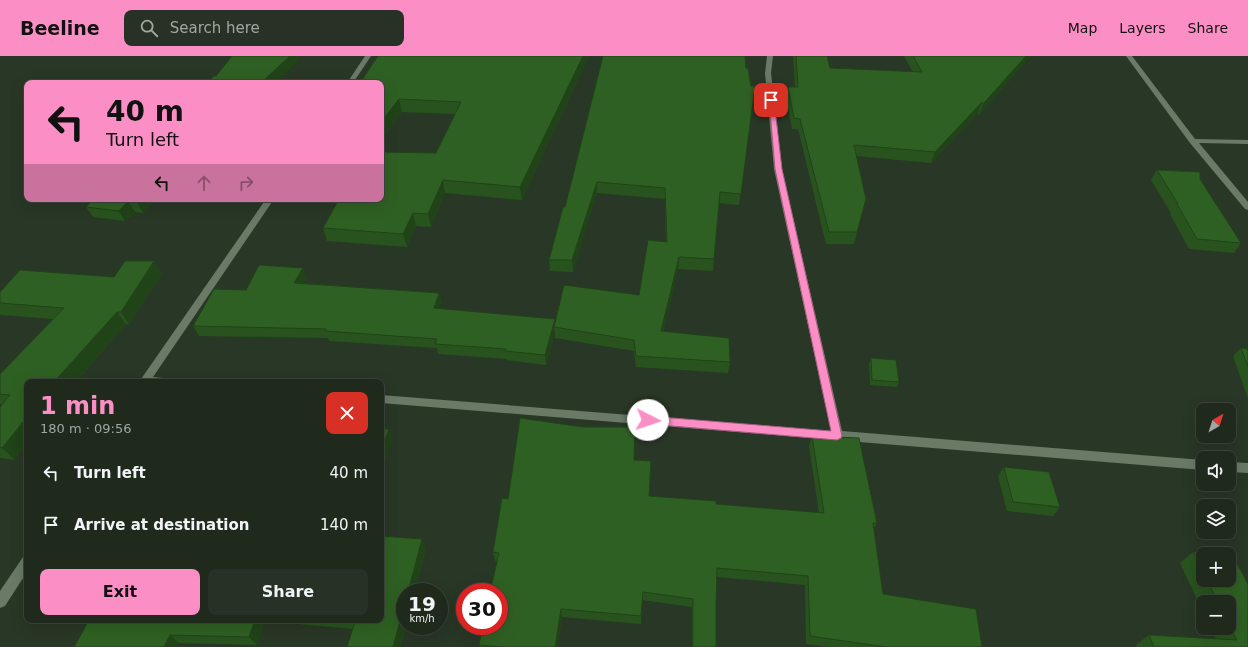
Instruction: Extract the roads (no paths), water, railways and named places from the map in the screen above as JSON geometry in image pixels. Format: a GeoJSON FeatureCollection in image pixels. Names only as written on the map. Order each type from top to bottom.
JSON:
{"type":"FeatureCollection","features":[{"type":"Feature","properties":{"kind":"street"},"geometry":{"type":"LineString","coordinates":[[352,80],[368,56]]}},
{"type":"Feature","properties":{"kind":"street"},"geometry":{"type":"LineString","coordinates":[[770,56],[768,73],[778,169],[837,436]]}},
{"type":"Feature","properties":{"kind":"street"},"geometry":{"type":"LineString","coordinates":[[1129,56],[1193,141],[1248,207]]}},
{"type":"Feature","properties":{"kind":"street"},"geometry":{"type":"LineString","coordinates":[[1193,141],[1248,142]]}},
{"type":"Feature","properties":{"kind":"street"},"geometry":{"type":"LineString","coordinates":[[146,379],[268,202]]}},
{"type":"Feature","properties":{"kind":"street"},"geometry":{"type":"LineString","coordinates":[[384,399],[1196,464]]}},
{"type":"Feature","properties":{"kind":"street"},"geometry":{"type":"LineString","coordinates":[[1236,467],[1248,468]]}},
{"type":"Feature","properties":{"kind":"street"},"geometry":{"type":"LineString","coordinates":[[0,602],[24,566]]}}]}
